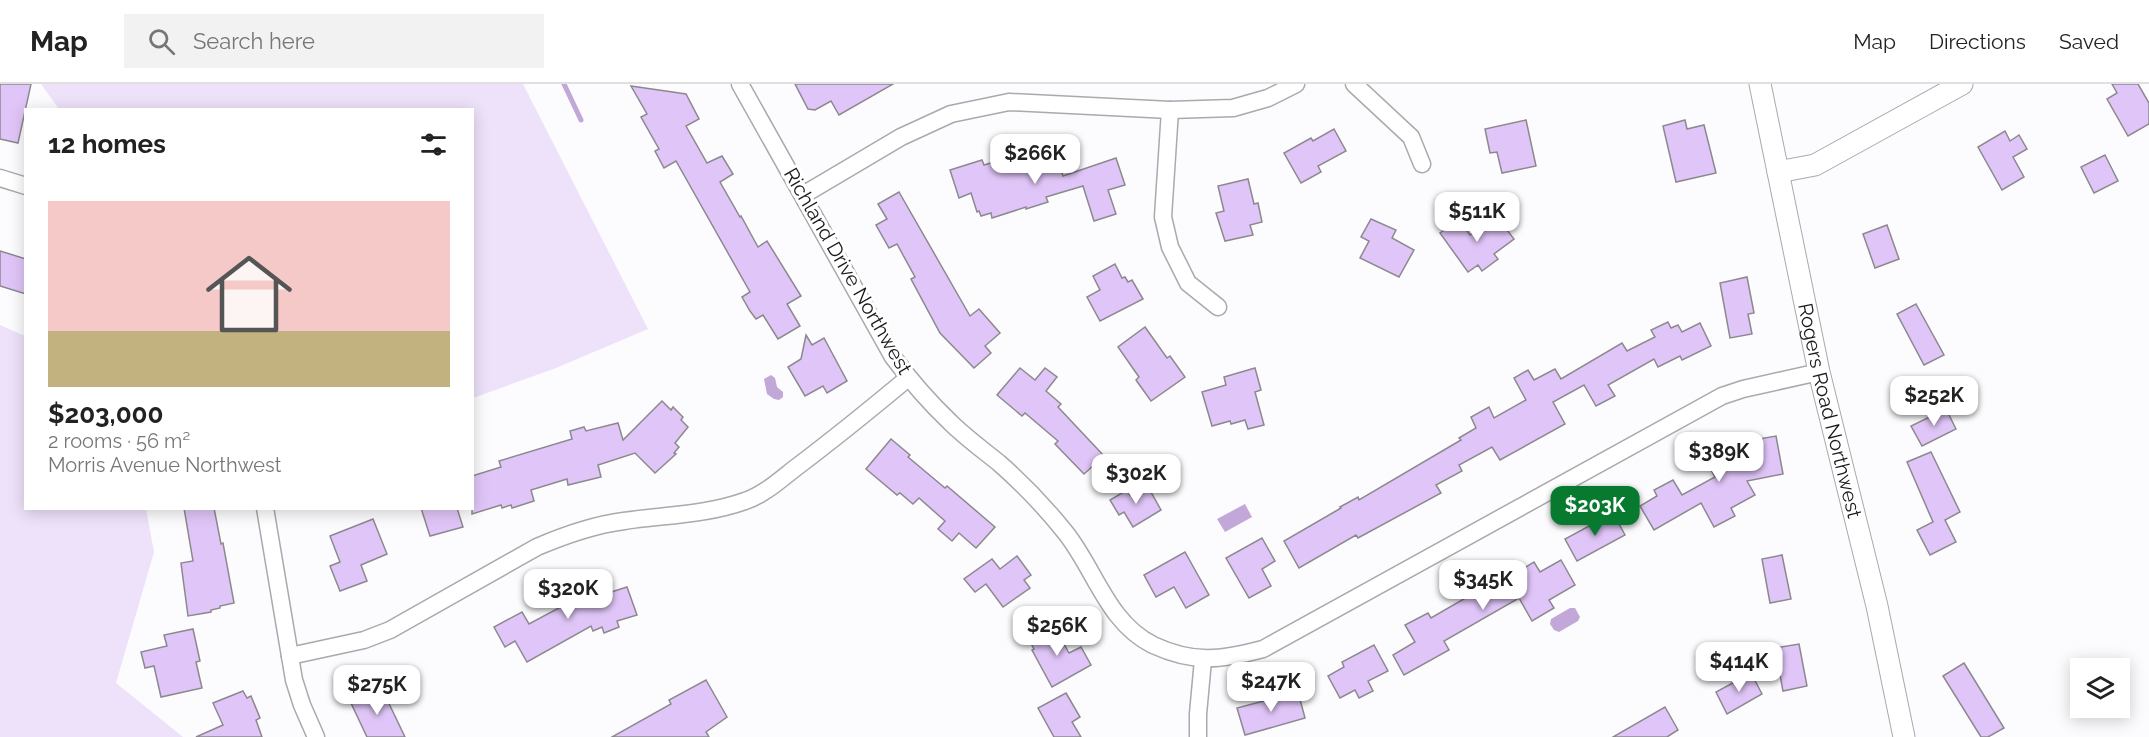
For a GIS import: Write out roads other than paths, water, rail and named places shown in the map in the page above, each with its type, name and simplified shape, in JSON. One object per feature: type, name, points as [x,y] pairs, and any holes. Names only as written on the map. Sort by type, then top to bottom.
[{"type":"street","name":"Richland Drive Northwest","points":[[740,84],[893,357],[908,378],[951,423],[1023,485],[1047,510],[1072,542],[1109,606],[1129,628],[1151,644],[1176,654],[1203,660],[1234,657],[1263,649],[1649,434],[1722,396],[1819,372]]},
{"type":"street","points":[[803,195],[900,137],[951,114],[1009,102],[1170,110],[1233,108],[1268,98],[1296,84]]},
{"type":"street","points":[[1354,84],[1412,137],[1422,164]]},
{"type":"street","name":"Rogers Road Northwest","points":[[1760,84],[1819,372],[1877,606],[1904,737]]},
{"type":"street","points":[[1778,172],[1815,165],[1962,84]]},
{"type":"street","points":[[1170,110],[1163,217],[1170,247],[1188,283],[1218,307]]},
{"type":"street","points":[[0,178],[24,185]]},
{"type":"street","points":[[290,656],[364,640],[390,630],[537,547],[562,536],[590,527],[625,521],[720,509],[748,500],[772,486],[838,436],[908,378]]},
{"type":"street","points":[[265,510],[294,680],[316,737]]},
{"type":"street","points":[[1198,737],[1203,660]]},
{"type":"waterway","points":[[564,84],[581,120]]}]
